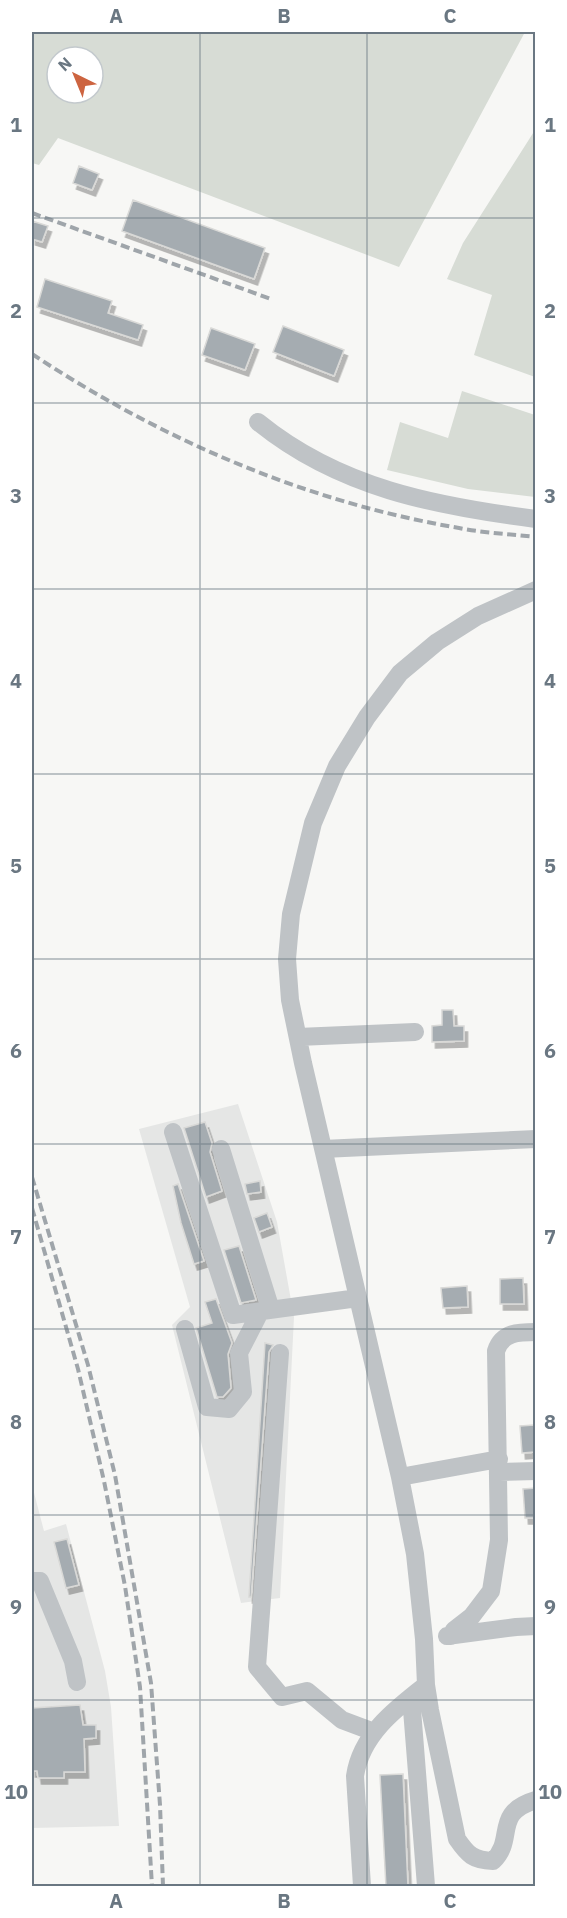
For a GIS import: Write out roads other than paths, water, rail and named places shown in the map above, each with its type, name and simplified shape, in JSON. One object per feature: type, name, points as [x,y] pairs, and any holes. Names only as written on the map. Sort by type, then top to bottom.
[{"type":"street","points":[[258,422],[280,440],[307,456],[351,477],[404,496],[471,510],[536,519]]},
{"type":"street","points":[[528,1803],[509,1817],[501,1853],[493,1862],[477,1860],[465,1851],[457,1839],[426,1685],[424,1639],[415,1554],[400,1477],[290,1000],[287,959],[291,914],[313,823],[337,766],[367,717],[400,673],[437,642],[478,616],[536,590]]},
{"type":"street","points":[[298,1037],[415,1032]]},
{"type":"street","points":[[173,1132],[232,1315],[358,1298]]},
{"type":"street","points":[[323,1149],[536,1139]]},
{"type":"street","points":[[185,1329],[207,1407],[229,1409],[243,1392],[239,1353],[266,1311],[221,1149]]},
{"type":"street","points":[[451,1636],[454,1630],[472,1616],[491,1591],[499,1540],[496,1351],[503,1339],[515,1333],[536,1332]]},
{"type":"street","points":[[280,1353],[257,1667],[282,1697],[307,1691],[342,1720],[374,1732]]},
{"type":"street","points":[[400,1477],[499,1465],[536,1471]]},
{"type":"street","points":[[32,1581],[40,1581],[74,1661],[77,1682]]},
{"type":"street","points":[[424,1639],[516,1626],[536,1626]]},
{"type":"street","points":[[362,1887],[355,1776],[358,1759],[374,1732],[411,1696],[426,1685]]},
{"type":"street","points":[[411,1696],[426,1887]]},
{"type":"railway","points":[[32,213],[271,299]]},
{"type":"railway","points":[[32,354],[81,385],[183,440],[290,484],[402,517],[468,530],[536,537]]},
{"type":"railway","points":[[32,1177],[88,1365],[115,1475],[151,1683],[163,1886]]},
{"type":"railway","points":[[32,1208],[78,1369],[125,1586],[140,1687],[152,1886]]}]
